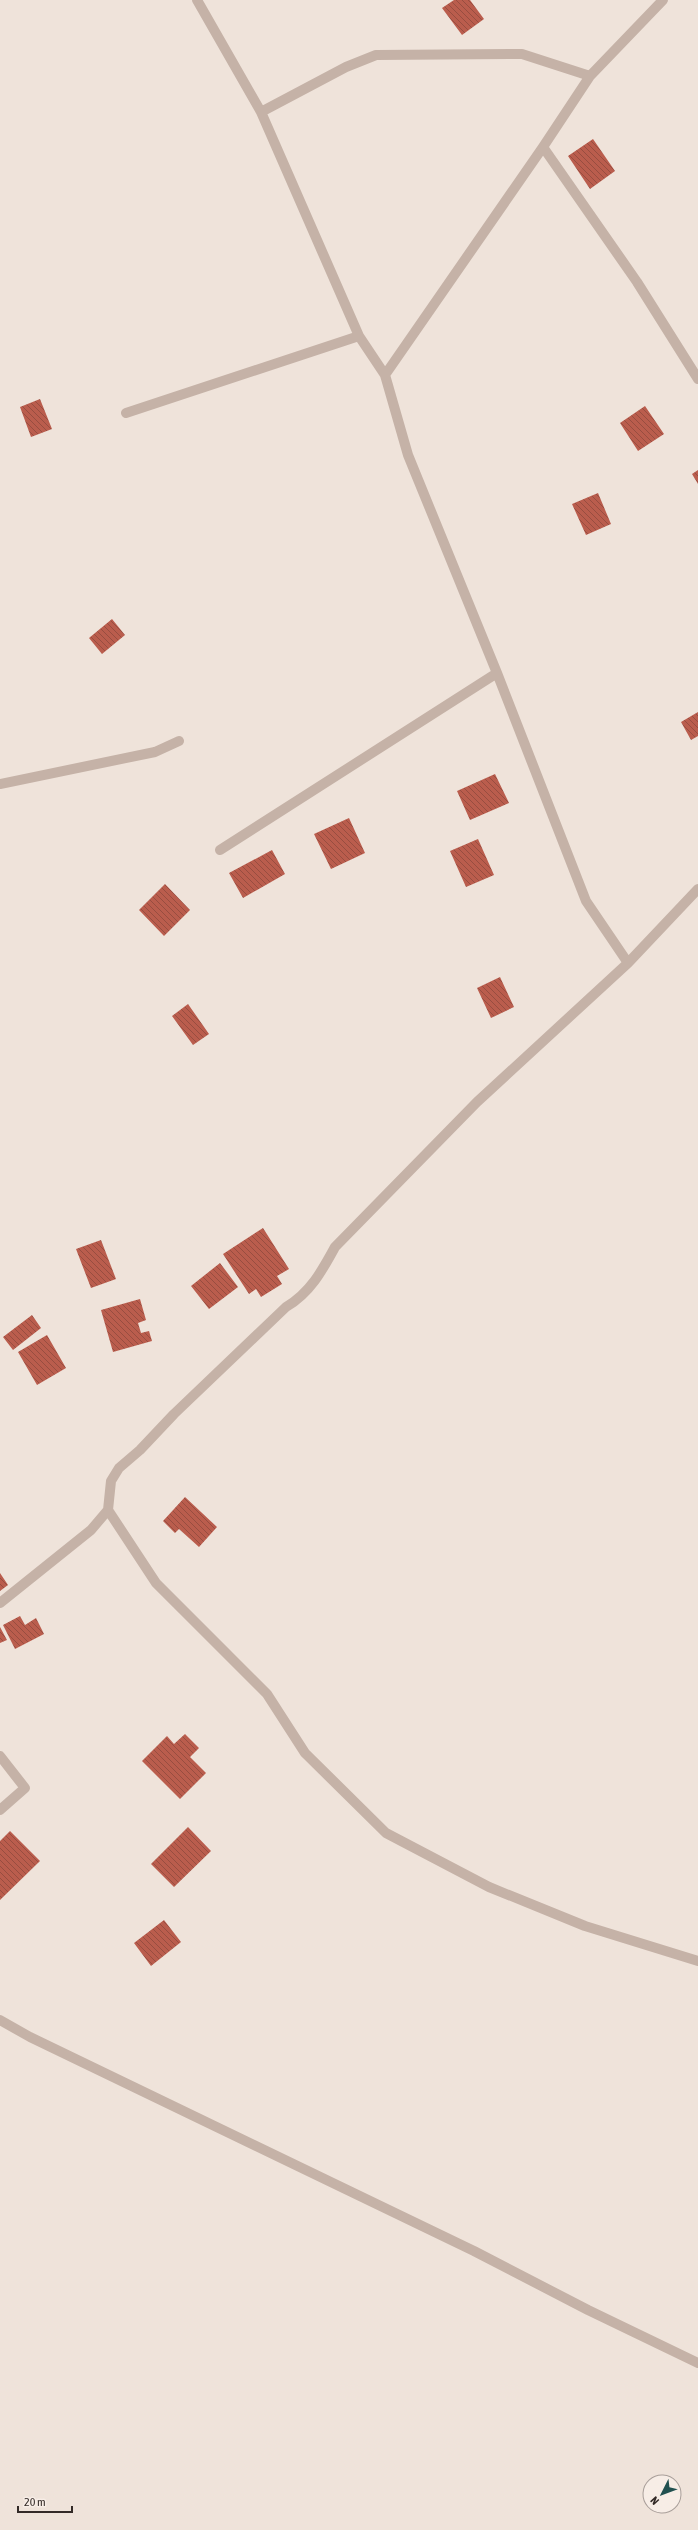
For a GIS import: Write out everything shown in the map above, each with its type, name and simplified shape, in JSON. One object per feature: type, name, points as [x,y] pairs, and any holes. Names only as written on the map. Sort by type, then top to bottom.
[{"type":"street","points":[[197,0],[261,112],[359,336],[385,375],[408,455],[497,673],[586,901],[628,963]]},
{"type":"street","points":[[385,375],[543,147],[590,76],[663,0]]},
{"type":"street","points":[[261,112],[346,67],[376,55],[522,54],[590,76]]},
{"type":"street","points":[[543,147],[637,282],[698,379]]},
{"type":"street","points":[[126,412],[359,336]]},
{"type":"street","points":[[220,850],[497,673]]},
{"type":"street","points":[[0,784],[154,752],[179,741]]},
{"type":"street","points":[[0,1603],[90,1530],[108,1510],[111,1481],[119,1468],[140,1450],[174,1414],[286,1307],[300,1299],[321,1273],[340,1241],[477,1102],[628,963],[698,889]]},
{"type":"street","points":[[108,1510],[156,1583],[267,1694],[305,1753],[386,1833],[489,1887],[585,1926],[698,1961]]},
{"type":"street","points":[[0,1756],[25,1788],[0,1810]]},
{"type":"street","points":[[0,2020],[52,2048],[474,2251],[588,2310],[698,2363]]},
{"type":"building","points":[[454,0],[470,0],[484,19],[462,35],[442,8]]},
{"type":"building","points":[[593,139],[615,171],[590,189],[568,156]]},
{"type":"building","points":[[40,399],[52,429],[31,437],[20,407]]},
{"type":"building","points":[[645,406],[664,434],[638,451],[620,423]]},
{"type":"building","points":[[698,470],[698,484],[692,474]]},
{"type":"building","points":[[598,493],[611,524],[586,535],[572,504]]},
{"type":"building","points":[[112,619],[125,635],[102,654],[89,638]]},
{"type":"building","points":[[698,712],[698,736],[691,740],[681,722]]},
{"type":"building","points":[[495,774],[509,803],[470,820],[457,791]]},
{"type":"building","points":[[349,818],[365,853],[331,869],[314,834]]},
{"type":"building","points":[[478,839],[494,875],[466,887],[450,851]]},
{"type":"building","points":[[272,850],[285,874],[243,898],[229,873]]},
{"type":"building","points":[[165,884],[190,910],[164,936],[139,910]]},
{"type":"building","points":[[500,977],[514,1007],[491,1018],[477,988]]},
{"type":"building","points":[[188,1004],[209,1034],[193,1045],[172,1016]]},
{"type":"building","points":[[263,1228],[289,1269],[277,1276],[282,1284],[261,1297],[256,1289],[249,1294],[223,1254]]},
{"type":"building","points":[[101,1240],[116,1279],[91,1288],[76,1249]]},
{"type":"building","points":[[220,1263],[238,1287],[209,1309],[191,1286]]},
{"type":"building","points":[[140,1299],[146,1320],[138,1323],[141,1333],[149,1331],[152,1341],[113,1352],[101,1310]]},
{"type":"building","points":[[32,1315],[41,1328],[13,1350],[3,1337]]},
{"type":"building","points":[[47,1335],[66,1368],[37,1385],[18,1352]]},
{"type":"building","points":[[185,1497],[217,1527],[199,1547],[179,1529],[175,1533],[163,1521]]},
{"type":"building","points":[[0,1573],[8,1585],[0,1591]]},
{"type":"building","points":[[20,1616],[25,1625],[36,1618],[44,1634],[15,1649],[3,1625]]},
{"type":"building","points":[[0,1627],[7,1640],[0,1643]]},
{"type":"building","points":[[185,1734],[199,1748],[190,1757],[206,1773],[180,1799],[142,1761],[167,1736],[174,1744]]},
{"type":"building","points":[[188,1827],[211,1851],[174,1887],[151,1864]]},
{"type":"building","points":[[10,1831],[40,1861],[0,1900],[0,1841]]},
{"type":"building","points":[[164,1920],[181,1942],[151,1966],[134,1943]]}]
